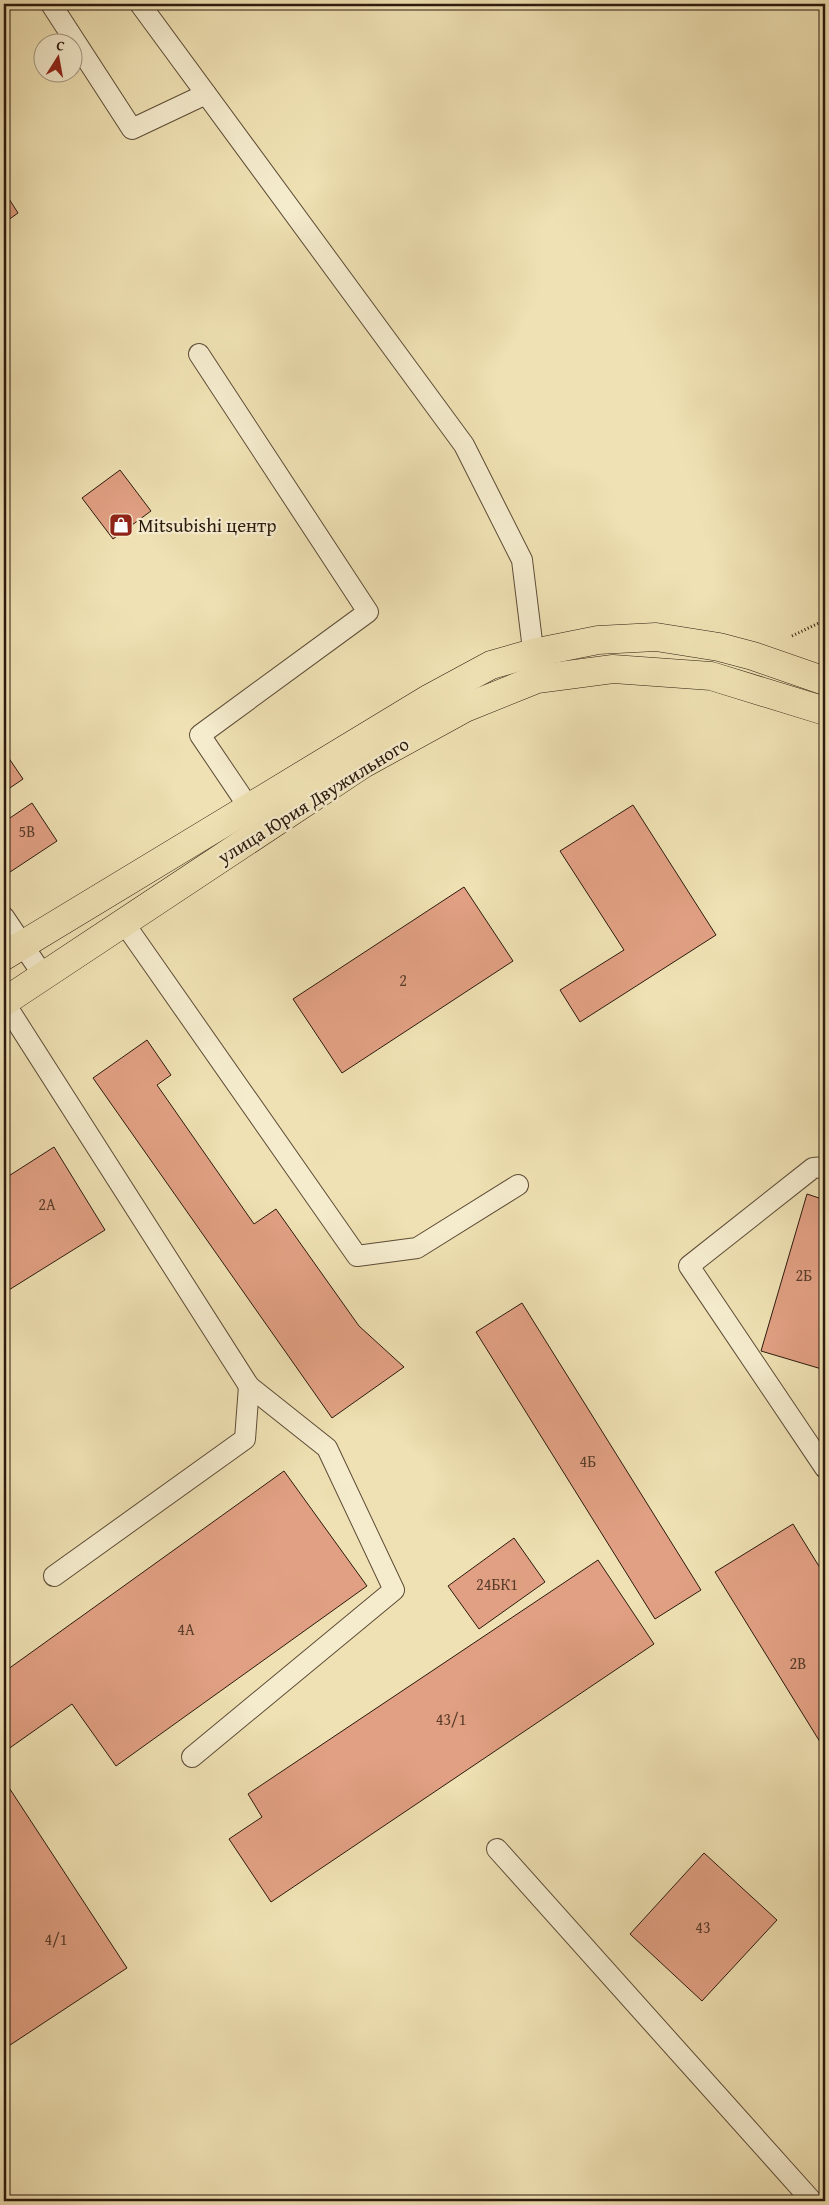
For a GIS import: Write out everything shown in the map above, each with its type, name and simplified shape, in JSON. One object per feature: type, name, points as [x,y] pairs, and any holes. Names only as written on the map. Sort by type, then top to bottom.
[{"type":"main road","name":"улица Юрия Двужильного","points":[[4,1002],[363,764],[465,708],[535,666],[598,640],[656,637],[719,647],[753,656],[825,681]]},
{"type":"main road","name":"улица Юрия Двужильного","points":[[14,949],[438,693],[491,665],[613,669],[711,676],[825,711]]},
{"type":"lane","points":[[51,4],[132,129],[206,94]]},
{"type":"lane","points":[[140,4],[464,445],[522,560],[535,666]]},
{"type":"lane","points":[[199,354],[368,612],[200,734],[250,808]]},
{"type":"lane","points":[[4,917],[14,949],[43,975]]},
{"type":"lane","points":[[124,923],[357,1256],[417,1248],[518,1185]]},
{"type":"lane","points":[[4,1002],[249,1386],[327,1448],[394,1590],[192,1757]]},
{"type":"lane","points":[[825,1167],[813,1168],[689,1266],[825,1468]]},
{"type":"lane","points":[[54,1576],[245,1439],[249,1386]]},
{"type":"lane","points":[[497,1849],[812,2201]]},
{"type":"building","points":[[4,191],[18,213],[4,223]]},
{"type":"building","points":[[120,470],[151,511],[113,539],[82,498]]},
{"type":"building","points":[[4,751],[23,779],[4,792]]},
{"type":"building","points":[[32,803],[57,841],[4,876],[4,822]]},
{"type":"building","points":[[633,805],[716,935],[580,1022],[560,990],[624,950],[560,851]]},
{"type":"building","points":[[464,887],[513,961],[342,1073],[293,999]]},
{"type":"building","points":[[147,1040],[171,1075],[157,1085],[254,1224],[276,1209],[359,1326],[404,1367],[332,1418],[93,1078]]},
{"type":"building","points":[[54,1147],[105,1230],[4,1293],[4,1179]]},
{"type":"building","points":[[807,1194],[825,1200],[825,1370],[761,1351]]},
{"type":"building","points":[[522,1303],[701,1590],[655,1619],[476,1332]]},
{"type":"building","points":[[284,1471],[367,1586],[116,1766],[72,1704],[4,1752],[4,1672]]},
{"type":"building","points":[[793,1524],[825,1576],[825,1750],[715,1572]]},
{"type":"building","points":[[514,1538],[545,1582],[479,1629],[448,1586]]},
{"type":"building","points":[[598,1560],[654,1644],[271,1902],[229,1839],[262,1817],[248,1794]]},
{"type":"building","points":[[4,1780],[127,1968],[4,2049],[4,1909],[8,1907],[4,1901]]},
{"type":"building","points":[[704,1853],[777,1920],[702,2001],[630,1934]]},
{"type":"place","name":"Mitsubishi центр","points":[[121,525]]}]
